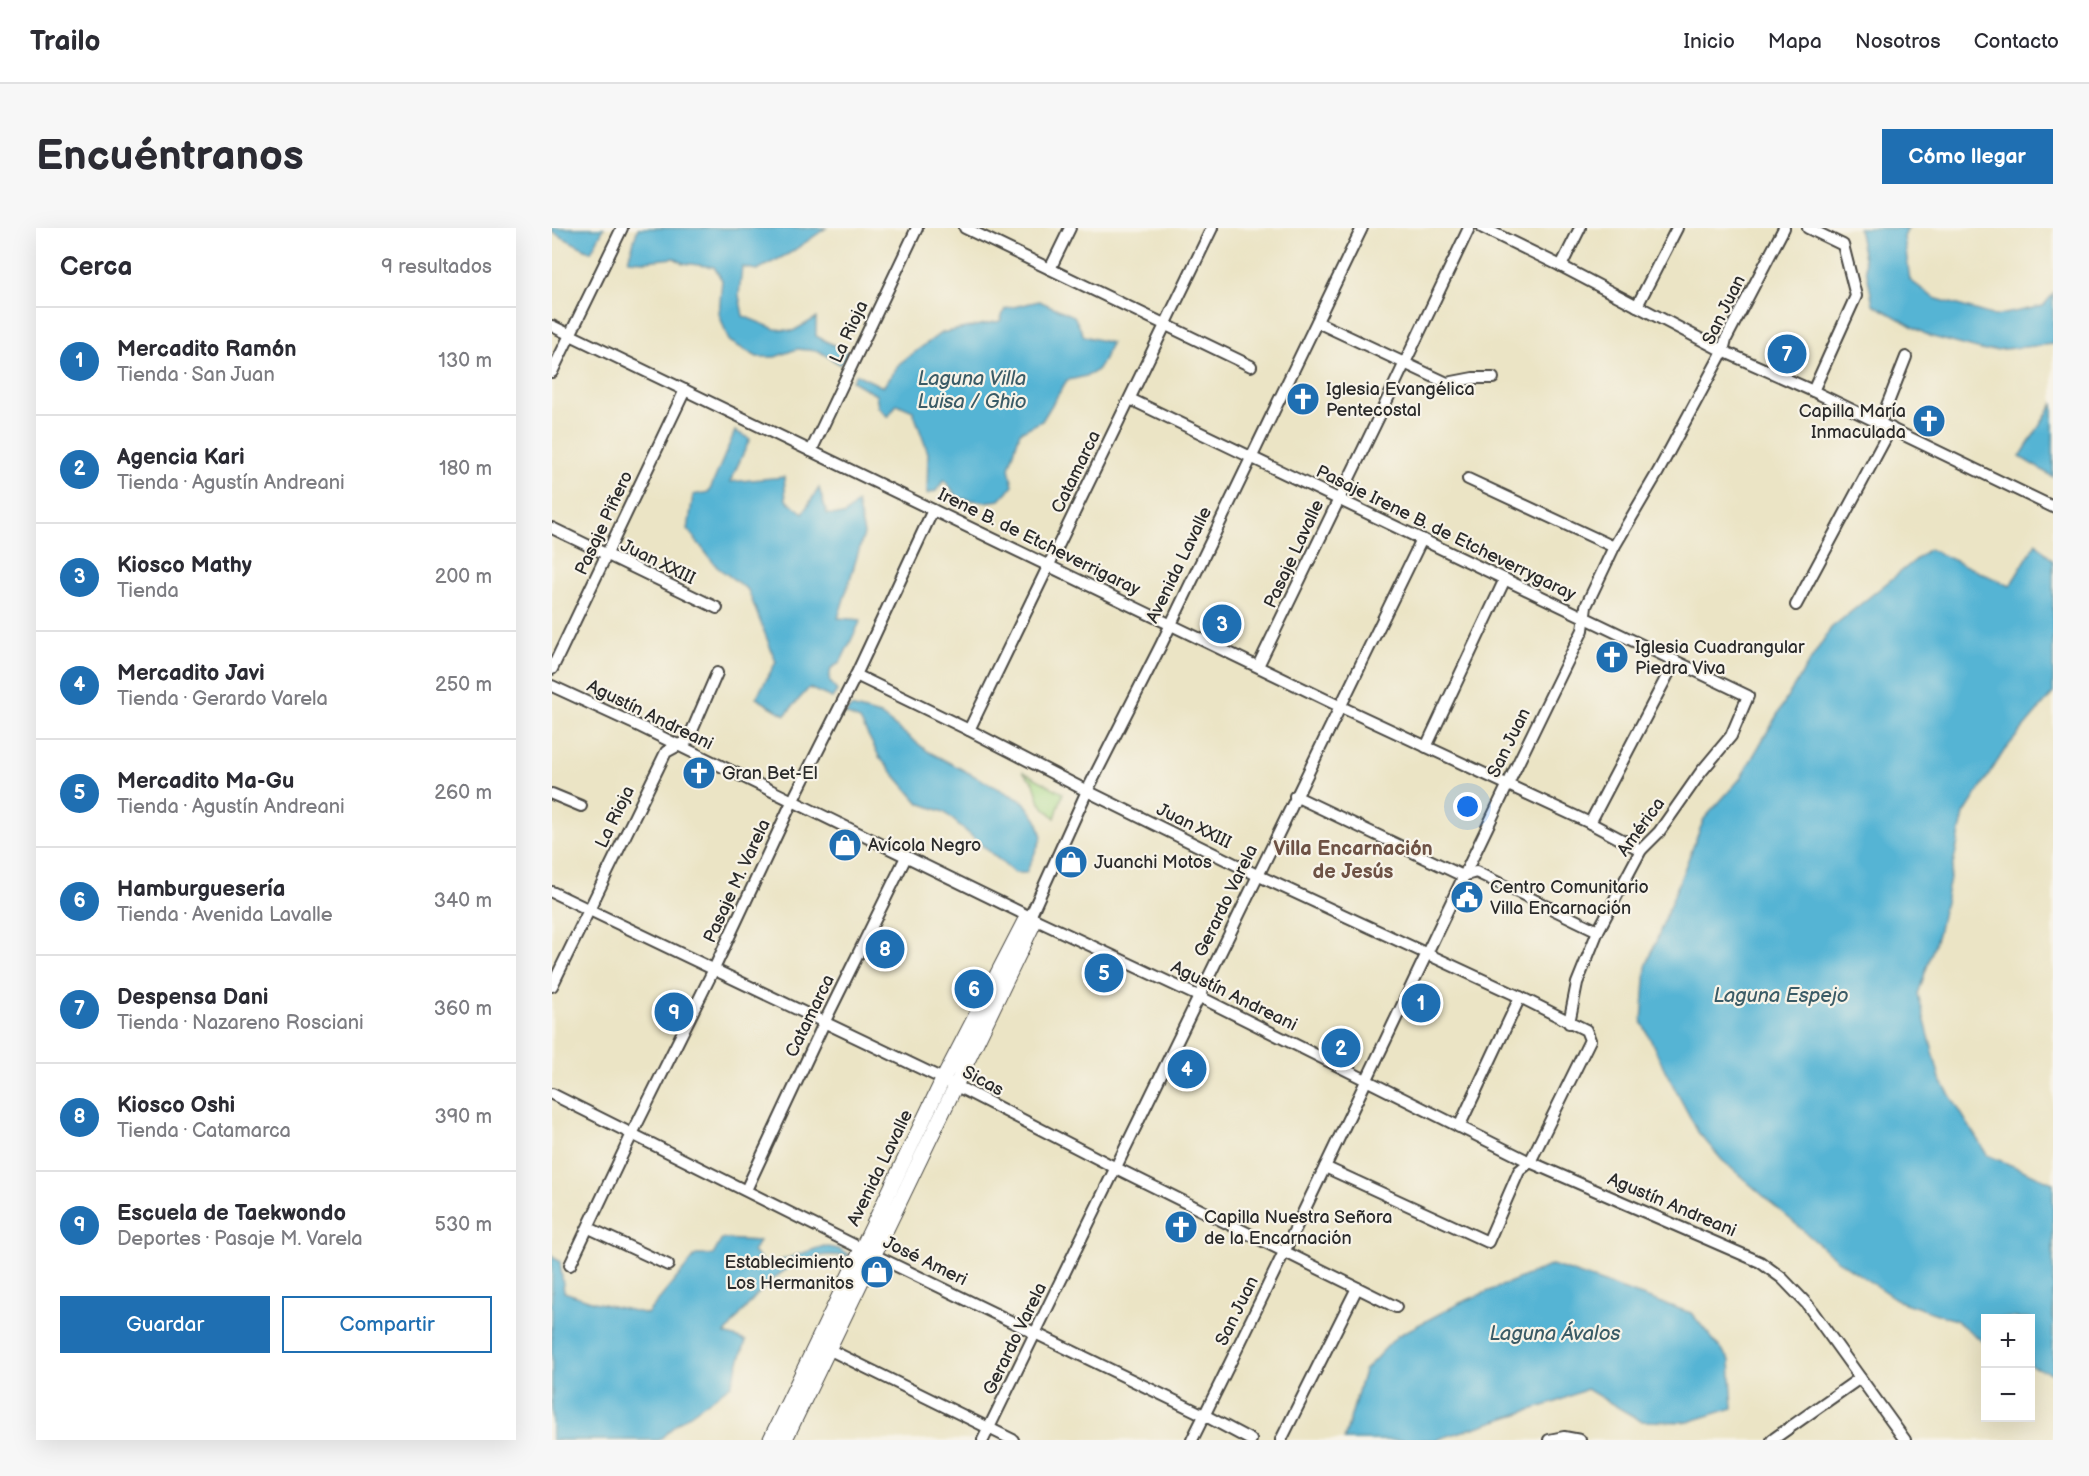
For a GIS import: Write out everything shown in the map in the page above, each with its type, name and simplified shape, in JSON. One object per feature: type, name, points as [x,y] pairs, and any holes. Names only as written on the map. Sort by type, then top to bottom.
[{"type":"main road","name":"Avenida Lavalle","points":[[776,1439],[822,1346],[874,1255],[1033,925],[1030,917],[1024,922],[943,1079],[861,1248],[822,1346]]},
{"type":"street","points":[[552,372],[622,228]]},
{"type":"street","name":"La Rioja","points":[[812,451],[917,228]]},
{"type":"street","points":[[965,228],[1251,366]]},
{"type":"street","points":[[1050,268],[1070,228]]},
{"type":"street","name":"Catamarca","points":[[969,729],[1212,228]]},
{"type":"street","name":"Pasaje Lavalle","points":[[1258,666],[1468,228]]},
{"type":"street","points":[[1483,228],[1723,351],[1814,391],[2053,507]]},
{"type":"street","points":[[1561,266],[1580,228]]},
{"type":"street","points":[[1637,306],[1677,228]]},
{"type":"street","name":"San Juan","points":[[1192,1440],[1367,1082],[1463,876],[1583,630],[1586,606],[1614,547],[1658,472],[1723,351],[1726,339],[1784,228]]},
{"type":"street","points":[[1808,228],[1843,245],[1856,296],[1814,391]]},
{"type":"street","name":"Avenida Lavalle","points":[[1030,917],[1087,791],[1252,457],[1360,229]]},
{"type":"street","points":[[1317,322],[1447,383],[1473,378],[1493,378]]},
{"type":"street","name":"Irene B. de Etcheverrigaray","points":[[552,326],[1339,706],[1590,823],[1641,850]]},
{"type":"street","points":[[1880,423],[1906,357]]},
{"type":"street","name":"Pasaje Piñero","points":[[552,669],[685,390]]},
{"type":"street","name":"Pasaje Irene B. de Etcheverrygaray","points":[[1130,399],[1748,696]]},
{"type":"street","points":[[1796,605],[1891,428]]},
{"type":"street","points":[[1468,479],[1614,547]]},
{"type":"street","name":"Pasaje M. Varela","points":[[570,1265],[714,969],[792,802],[856,675],[933,510]]},
{"type":"street","name":"Juan XXIII","points":[[552,528],[717,608]]},
{"type":"street","name":"Gerardo Varela","points":[[983,1440],[1422,539]]},
{"type":"street","points":[[1426,747],[1505,579]]},
{"type":"street","points":[[1590,823],[1675,661]]},
{"type":"street","name":"La Rioja","points":[[552,986],[666,752],[688,740],[717,673]]},
{"type":"street","name":"Juan XXIII","points":[[856,675],[969,729],[1087,791],[1257,875],[1586,1030],[1590,1040],[1530,1162]]},
{"type":"street","name":"Agustín Andreani","points":[[552,686],[1198,996],[1530,1162],[1760,1262],[1782,1278],[1808,1304],[1905,1440]]},
{"type":"street","name":"América","points":[[1569,1023],[1577,983],[1598,931],[1641,850],[1659,832],[1701,772],[1731,736],[1748,696]]},
{"type":"street","points":[[552,794],[581,806]]},
{"type":"street","points":[[1295,796],[1463,876],[1476,872],[1598,931]]},
{"type":"street","name":"Catamarca","points":[[746,1190],[906,857]]},
{"type":"street","name":"Sicas","points":[[552,892],[943,1079],[1396,1307]]},
{"type":"street","points":[[1459,1127],[1520,997]]},
{"type":"street","name":"José Ameri","points":[[552,1094],[1251,1440]]},
{"type":"street","points":[[1325,1167],[1488,1242],[1519,1171],[1530,1162]]},
{"type":"street","points":[[589,1228],[668,1265]]},
{"type":"street","points":[[1281,1440],[1357,1288]]},
{"type":"street","points":[[822,1346],[1013,1440]]},
{"type":"street","points":[[1772,1440],[1860,1378]]},
{"type":"street","points":[[1549,1440],[1564,1437],[1580,1440]]},
{"type":"green space","points":[[1022,771],[1063,793],[1055,818],[1040,803],[1034,783]]},
{"type":"water","points":[[552,228],[604,228],[591,252],[552,232]]},
{"type":"water","points":[[638,228],[826,228],[790,253],[757,270],[742,267],[739,295],[743,316],[775,329],[793,331],[816,318],[816,336],[847,352],[841,365],[819,351],[797,349],[775,357],[757,357],[729,341],[719,314],[722,280],[714,267],[683,263],[674,258],[628,260]]},
{"type":"water","points":[[1858,228],[1908,228],[1904,237],[1910,280],[1934,298],[1995,316],[2043,306],[2053,294],[2053,344],[1985,351],[1929,336],[1873,304]]},
{"type":"water","name":"Laguna Villa Luisa / Ghio","points":[[1039,301],[1074,316],[1084,336],[1111,343],[1100,366],[1092,374],[1067,380],[1042,421],[1020,432],[1009,468],[1013,486],[1000,500],[985,502],[959,498],[944,480],[936,491],[927,494],[928,453],[913,411],[897,404],[888,417],[878,407],[876,395],[852,381],[856,374],[883,387],[900,363],[941,333],[1000,321],[1005,309]]},
{"type":"water","points":[[2053,404],[2053,477],[2020,457]]},
{"type":"water","points":[[735,431],[750,439],[730,482],[784,477],[786,500],[803,513],[819,488],[827,514],[844,515],[857,503],[864,534],[838,618],[861,620],[840,663],[831,668],[829,680],[837,691],[832,698],[809,688],[785,715],[756,698],[776,662],[748,590],[717,567],[688,530],[693,495],[709,492]]},
{"type":"water","name":"Laguna Espejo","points":[[2036,543],[2053,561],[2053,693],[2004,751],[1964,814],[1938,934],[1918,994],[1940,1079],[1987,1155],[2053,1183],[2053,1374],[2035,1367],[2035,1314],[1981,1314],[1981,1340],[1955,1320],[1899,1301],[1836,1259],[1722,1160],[1698,1132],[1642,1022],[1646,967],[1704,819],[1740,779],[1831,628],[1929,549],[2010,586]]},
{"type":"water","points":[[851,707],[880,715],[929,752],[1024,802],[1037,820],[1042,837],[1026,873],[1014,873],[944,812],[919,803],[880,758],[860,720],[845,714]]},
{"type":"water","points":[[722,1239],[759,1241],[753,1252],[767,1265],[824,1246],[838,1249],[852,1256],[824,1255],[804,1261],[777,1276],[765,1286],[725,1334],[746,1341],[731,1385],[679,1422],[659,1440],[552,1440],[552,1256],[560,1262],[564,1292],[594,1302],[647,1314],[696,1255],[713,1255]]},
{"type":"water","name":"Laguna Ávalos","points":[[1552,1265],[1691,1313],[1730,1360],[1733,1408],[1688,1422],[1641,1421],[1587,1389],[1553,1403],[1435,1440],[1344,1440],[1364,1371],[1397,1336],[1460,1303]]},
{"type":"place","name":"Despensa Dani","points":[[1787,354]]},
{"type":"place","name":"Iglesia Evangélica Pentecostal","points":[[1303,399]]},
{"type":"place","name":"Capilla María Inmaculada","points":[[1929,421]]},
{"type":"place","name":"Kiosco Mathy","points":[[1222,624]]},
{"type":"place","name":"Iglesia Cuadrangular Piedra Viva","points":[[1612,657]]},
{"type":"place","name":"Gran Bet-El","points":[[699,773]]},
{"type":"place","name":"Avícola Negro","points":[[845,845]]},
{"type":"place","name":"Juanchi Motos","points":[[1071,862]]},
{"type":"place","name":"Centro Comunitario Villa Encarnación","points":[[1467,897]]},
{"type":"place","name":"Kiosco Oshi","points":[[885,949]]},
{"type":"place","name":"Mercadito Ma-Gu","points":[[1104,973]]},
{"type":"place","name":"Hamburguesería","points":[[974,989]]},
{"type":"place","name":"Mercadito Ramón","points":[[1421,1003]]},
{"type":"place","name":"Escuela de Taekwondo","points":[[674,1012]]},
{"type":"place","name":"Agencia Kari","points":[[1341,1048]]},
{"type":"place","name":"Mercadito Javi","points":[[1187,1069]]},
{"type":"place","name":"Capilla Nuestra Señora de la Encarnación","points":[[1181,1227]]},
{"type":"place","name":"Establecimiento Los Hermanitos","points":[[877,1272]]},
{"type":"district","name":"Villa Encarnación de Jesús","points":[[1353,860]]}]
